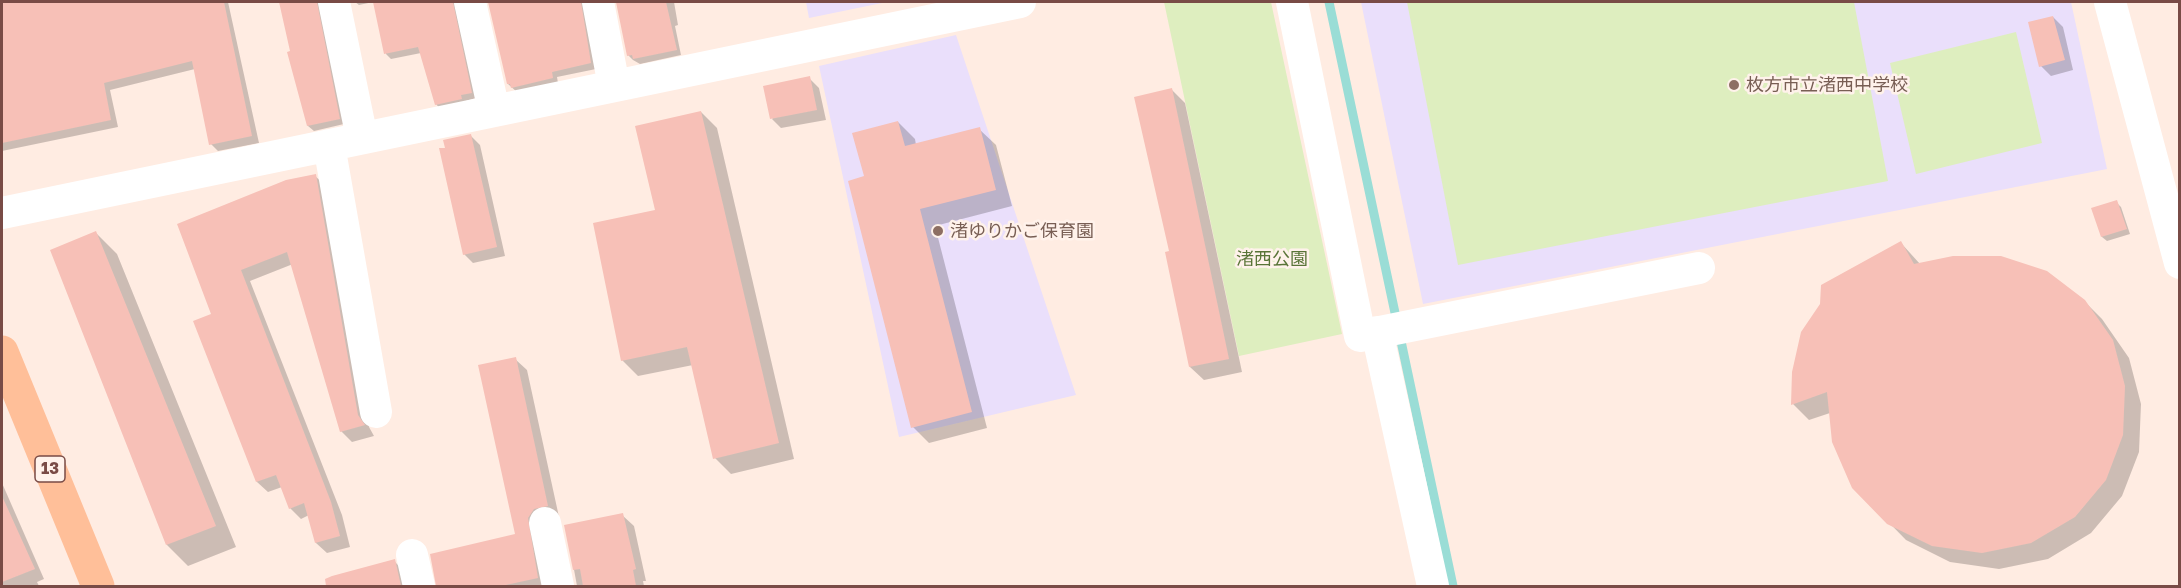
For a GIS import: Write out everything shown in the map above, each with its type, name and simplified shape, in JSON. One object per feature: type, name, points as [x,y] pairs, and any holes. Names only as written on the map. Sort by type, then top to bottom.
[{"type":"main road","name":"13","points":[[2,352],[98,586]]},
{"type":"street","points":[[334,2],[362,138]]},
{"type":"street","points":[[470,2],[494,111]]},
{"type":"street","points":[[598,2],[614,86]]},
{"type":"street","points":[[2,213],[1020,2]]},
{"type":"street","points":[[1292,2],[1360,336],[1699,268]]},
{"type":"street","points":[[2109,2],[2180,263]]},
{"type":"street","points":[[329,145],[375,412]]},
{"type":"street","points":[[1377,332],[1433,586]]},
{"type":"street","points":[[545,523],[555,586]]},
{"type":"street","points":[[412,555],[419,586]]},
{"type":"shaded area","points":[[806,2],[887,2],[809,18]]},
{"type":"shaded area","name":"枚方市立渚西中学校","points":[[1361,2],[2071,2],[2107,169],[1423,304]]},
{"type":"shaded area","name":"渚ゆりかご保育園","points":[[956,35],[1076,395],[899,437],[819,66]]},
{"type":"green space","name":"渚西公園","points":[[1164,2],[1271,2],[1342,334],[1239,356]]},
{"type":"green space","points":[[1407,2],[1854,2],[1888,181],[1458,265]]},
{"type":"green space","points":[[2016,32],[2042,143],[1916,174],[1890,63]]},
{"type":"building","points":[[2,2],[224,2],[252,136],[209,145],[192,61],[104,83],[111,120],[2,143]]},
{"type":"building","points":[[279,2],[317,2],[340,119],[307,126],[287,52],[290,51]]},
{"type":"building","points":[[373,2],[453,2],[472,93],[461,95],[462,99],[435,105],[418,47],[384,54]]},
{"type":"building","points":[[488,2],[581,2],[591,63],[552,72],[553,78],[511,88],[510,84],[507,84]]},
{"type":"building","points":[[616,2],[666,2],[677,50],[633,59],[632,55],[627,56]]},
{"type":"building","points":[[2053,16],[2065,60],[2039,67],[2028,22]]},
{"type":"building","points":[[810,76],[817,110],[770,119],[763,86]]},
{"type":"building","points":[[1172,88],[1229,359],[1189,367],[1165,252],[1169,251],[1134,97]]},
{"type":"building","points":[[701,111],[779,443],[713,459],[687,347],[621,361],[593,223],[655,210],[635,126]]},
{"type":"building","points":[[898,121],[905,146],[980,127],[996,190],[920,209],[972,412],[911,428],[848,181],[864,176],[852,133]]},
{"type":"building","points":[[471,134],[497,247],[463,255],[439,148],[445,148],[443,140]]},
{"type":"building","points":[[316,174],[358,415],[365,425],[340,432],[287,252],[241,270],[331,502],[340,536],[315,543],[304,503],[289,509],[276,475],[256,482],[193,321],[211,314],[177,224],[286,180]]},
{"type":"building","points":[[2117,200],[2127,229],[2101,237],[2091,208]]},
{"type":"building","points":[[96,231],[216,526],[166,545],[50,250]]},
{"type":"building","points":[[1901,241],[1914,264],[1953,256],[2001,256],[2047,271],[2085,300],[2113,340],[2125,386],[2123,435],[2106,480],[2075,517],[2031,543],[1982,553],[1932,546],[1887,524],[1852,488],[1832,442],[1827,392],[1791,405],[1792,372],[1801,332],[1820,304],[1821,285]]},
{"type":"building","points":[[516,357],[548,506],[534,509],[528,518],[538,578],[501,586],[436,586],[430,554],[515,534],[478,365]]},
{"type":"building","points":[[2,496],[35,569],[2,582]]},
{"type":"building","points":[[623,513],[636,569],[633,570],[636,586],[583,586],[580,569],[573,570],[564,525]]},
{"type":"building","points":[[395,559],[401,586],[326,586],[325,579],[332,576]]},
{"type":"waterway","points":[[1329,2],[1453,586]]},
{"type":"place","name":"枚方市立渚西中学校","points":[[1734,85]]},
{"type":"place","name":"渚ゆりかご保育園","points":[[938,231]]}]
